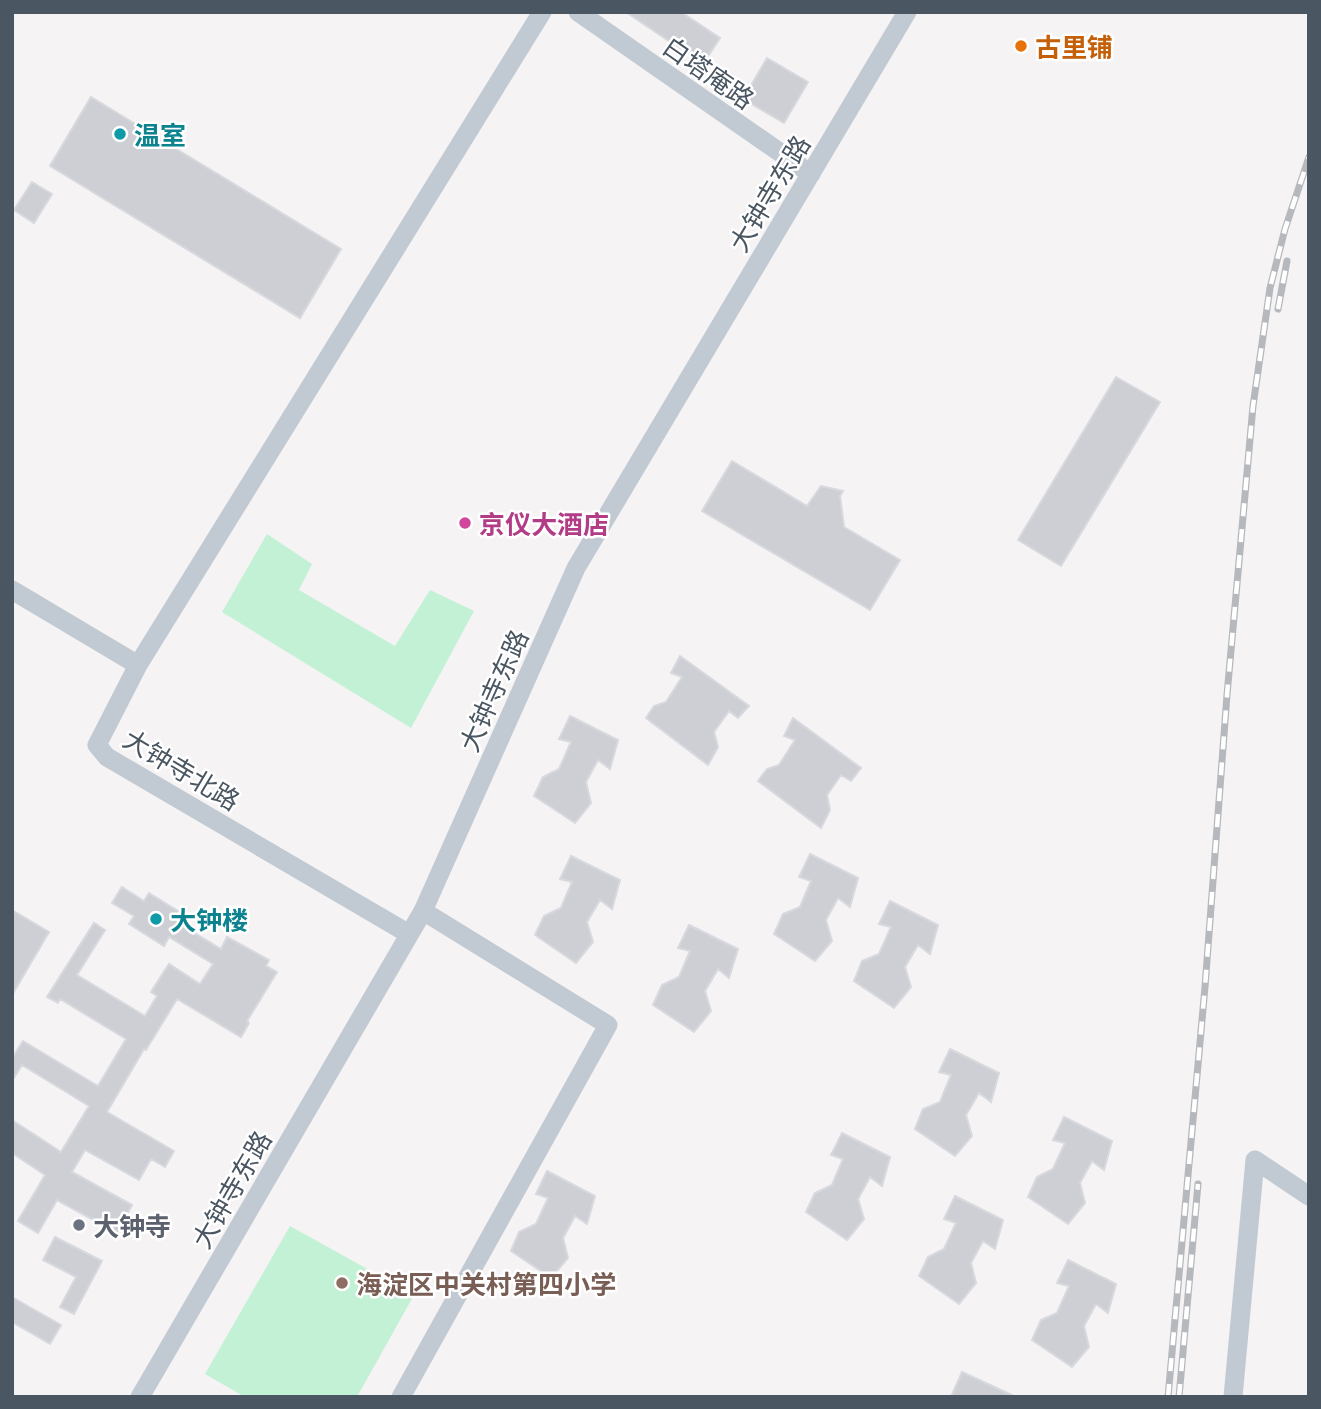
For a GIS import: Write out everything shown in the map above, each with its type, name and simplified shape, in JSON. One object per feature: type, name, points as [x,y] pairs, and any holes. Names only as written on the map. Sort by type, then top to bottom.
[{"type":"street","points":[[12,590],[138,665],[542,12]]},
{"type":"street","name":"白塔庵路","points":[[578,12],[811,174]]},
{"type":"street","name":"大钟寺东路","points":[[146,1395],[423,911],[576,568],[907,12]]},
{"type":"street","name":"大钟寺北路","points":[[138,665],[97,745],[107,757],[409,934]]},
{"type":"street","points":[[401,1397],[608,1025],[423,911]]},
{"type":"street","points":[[1233,1397],[1255,1160],[1309,1196]]},
{"type":"green space","points":[[267,534],[312,564],[299,590],[395,646],[430,590],[474,611],[411,728],[222,612]]},
{"type":"green space","points":[[290,1226],[414,1295],[357,1397],[245,1397],[205,1374]]},
{"type":"building","points":[[626,12],[681,12],[720,38],[703,64]]},
{"type":"building","points":[[767,58],[808,82],[784,123],[743,99]]},
{"type":"building","points":[[91,97],[341,249],[300,318],[50,166]]},
{"type":"building","points":[[32,182],[52,194],[34,223],[14,210]]},
{"type":"building","points":[[1116,377],[1160,402],[1061,566],[1018,540]]},
{"type":"building","points":[[732,461],[807,506],[821,486],[843,491],[840,496],[844,527],[900,560],[870,610],[702,511]]},
{"type":"building","points":[[680,656],[749,706],[738,718],[729,711],[714,732],[718,747],[708,765],[646,718],[654,706],[666,702],[682,677],[671,673]]},
{"type":"building","points":[[570,716],[618,740],[610,769],[598,760],[586,782],[591,803],[575,823],[534,796],[543,777],[559,769],[571,742],[559,739]]},
{"type":"building","points":[[793,718],[861,768],[851,781],[841,775],[827,795],[830,810],[821,828],[758,781],[767,769],[779,765],[795,740],[784,736]]},
{"type":"building","points":[[810,854],[858,878],[850,907],[838,898],[826,920],[832,941],[815,961],[774,934],[783,914],[800,907],[811,881],[799,877]]},
{"type":"building","points":[[571,856],[620,880],[612,909],[600,900],[587,922],[593,942],[576,963],[535,935],[544,916],[561,908],[572,882],[560,879]]},
{"type":"building","points":[[122,887],[144,901],[149,893],[183,914],[178,923],[221,949],[227,937],[269,960],[266,966],[277,972],[247,1021],[249,1023],[241,1037],[177,999],[146,1050],[144,1049],[107,1112],[174,1151],[165,1167],[151,1159],[139,1180],[85,1150],[72,1172],[132,1205],[117,1233],[57,1200],[38,1233],[18,1221],[45,1175],[12,1153],[12,1120],[61,1152],[89,1106],[22,1065],[12,1081],[12,1058],[23,1041],[98,1086],[126,1039],[60,999],[58,1003],[47,997],[94,923],[105,930],[77,975],[145,1016],[157,996],[151,992],[169,964],[200,984],[213,964],[169,937],[164,946],[129,924],[134,916],[112,903]]},
{"type":"building","points":[[890,901],[938,925],[930,954],[918,945],[905,967],[911,987],[894,1008],[854,981],[862,961],[879,954],[891,927],[879,924]]},
{"type":"building","points":[[12,910],[49,932],[12,995]]},
{"type":"building","points":[[689,925],[738,949],[729,978],[718,969],[705,991],[711,1011],[694,1032],[653,1005],[662,985],[679,977],[690,951],[678,948]]},
{"type":"building","points":[[950,1049],[999,1073],[991,1102],[979,1093],[966,1115],[972,1136],[955,1156],[915,1129],[923,1109],[940,1102],[951,1075],[939,1072]]},
{"type":"building","points":[[1064,1117],[1112,1141],[1104,1170],[1092,1161],[1080,1183],[1085,1203],[1068,1224],[1028,1197],[1037,1177],[1053,1169],[1065,1143],[1053,1140]]},
{"type":"building","points":[[842,1133],[890,1157],[882,1186],[870,1177],[858,1199],[864,1219],[847,1240],[806,1212],[815,1193],[832,1185],[843,1159],[831,1155]]},
{"type":"building","points":[[547,1171],[595,1196],[587,1224],[575,1216],[563,1238],[568,1258],[551,1278],[511,1251],[519,1232],[536,1224],[548,1198],[536,1194]]},
{"type":"building","points":[[955,1196],[1003,1220],[995,1249],[983,1241],[971,1263],[976,1283],[959,1304],[919,1276],[928,1257],[944,1249],[956,1223],[944,1219]]},
{"type":"building","points":[[55,1237],[102,1261],[74,1314],[60,1307],[76,1277],[43,1260]]},
{"type":"building","points":[[1068,1260],[1116,1284],[1108,1313],[1096,1304],[1084,1326],[1089,1347],[1072,1367],[1032,1340],[1041,1320],[1057,1313],[1069,1286],[1057,1283]]},
{"type":"building","points":[[12,1297],[61,1325],[50,1344],[12,1322]]},
{"type":"building","points":[[962,1372],[1016,1397],[951,1397]]},
{"type":"railway","points":[[1168,1397],[1253,406],[1270,288],[1285,229],[1309,157]]},
{"type":"railway","points":[[1278,309],[1287,261]]},
{"type":"railway","points":[[1179,1397],[1198,1184]]},
{"type":"place","name":"古里铺","points":[[1021,46]]},
{"type":"place","name":"温室","points":[[120,134]]},
{"type":"place","name":"京仪大酒店","points":[[465,523]]},
{"type":"place","name":"大钟楼","points":[[156,919]]},
{"type":"place","name":"大钟寺","points":[[79,1225]]},
{"type":"place","name":"海淀区中关村第四小学","points":[[342,1283]]}]
